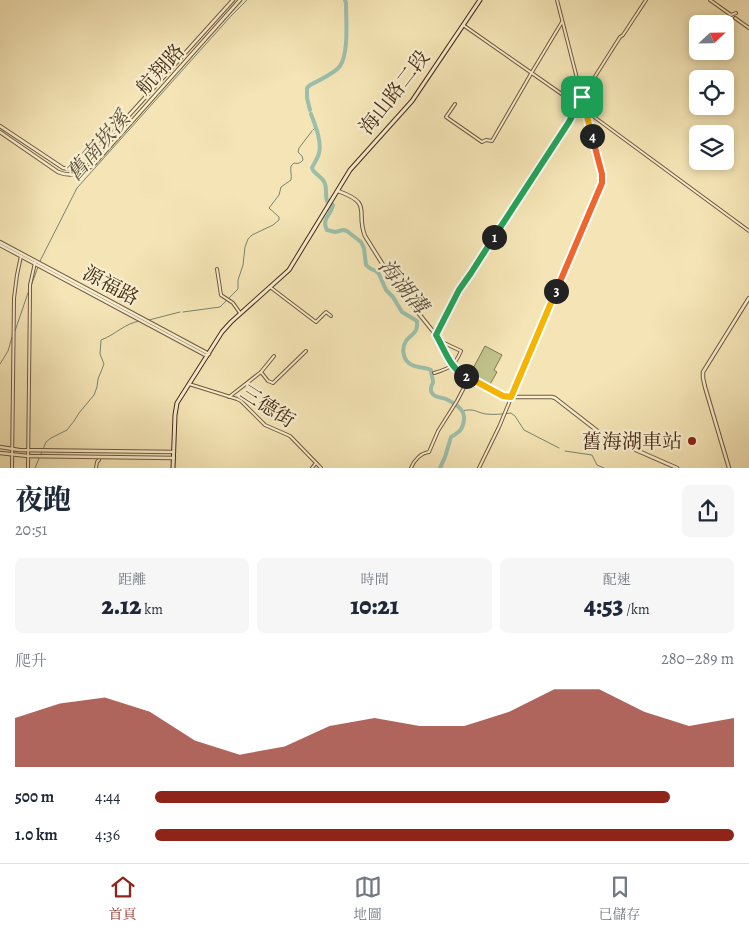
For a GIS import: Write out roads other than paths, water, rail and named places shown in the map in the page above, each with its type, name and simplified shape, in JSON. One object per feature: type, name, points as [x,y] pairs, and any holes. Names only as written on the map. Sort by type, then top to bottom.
[{"type":"main road","name":"海山路二段","points":[[173,468],[178,403],[226,327],[289,270],[350,170],[412,100],[480,0]]},
{"type":"street","name":"航翔路","points":[[0,126],[63,168],[74,169],[85,164],[233,0]]},
{"type":"street","name":"航翔路","points":[[0,132],[58,172],[69,175],[84,172],[240,0]]},
{"type":"street","points":[[479,468],[504,414],[602,183],[602,174],[557,0]]},
{"type":"street","points":[[436,335],[459,290],[569,122],[577,105],[620,37],[646,0]]},
{"type":"street","points":[[710,0],[731,15],[736,13]]},
{"type":"street","points":[[735,18],[749,28]]},
{"type":"street","points":[[455,104],[446,118],[482,142],[492,140],[562,22]]},
{"type":"street","points":[[463,25],[532,72],[749,231]]},
{"type":"street","points":[[338,191],[354,197],[360,205],[365,236],[395,284],[436,335],[452,366],[460,374],[503,396],[555,398],[604,436],[677,468]]},
{"type":"street","name":"源福路","points":[[0,244],[208,355]]},
{"type":"street","points":[[12,468],[15,292],[22,255]]},
{"type":"street","points":[[28,468],[29,299],[35,262]]},
{"type":"street","points":[[217,270],[221,295],[233,303],[240,313]]},
{"type":"street","points":[[270,287],[316,322],[326,312],[331,316]]},
{"type":"street","points":[[729,468],[705,387],[703,372],[749,298]]},
{"type":"street","points":[[434,372],[452,366],[461,351],[440,341]]},
{"type":"street","points":[[261,372],[273,384],[306,351]]},
{"type":"street","points":[[229,397],[261,372],[274,356]]},
{"type":"street","points":[[411,468],[420,455],[429,452],[438,431],[469,378]]},
{"type":"street","name":"三德街","points":[[189,384],[237,398],[265,425],[290,436],[321,468]]},
{"type":"street","points":[[0,448],[12,450],[174,452]]},
{"type":"street","points":[[0,453],[28,456],[174,458]]},
{"type":"street","points":[[96,468],[99,460]]},
{"type":"street","points":[[312,468],[316,463]]},
{"type":"waterway","name":"舊南崁溪","points":[[39,263],[77,188],[247,0]]},
{"type":"waterway","name":"海湖溝","points":[[310,110],[307,88],[334,71],[343,60],[346,36],[345,0]]},
{"type":"waterway","name":"海湖溝","points":[[311,114],[320,143],[318,157],[312,168],[324,181],[327,201],[333,205],[325,223],[327,230],[335,232],[347,231],[361,242],[364,248],[366,265],[379,274],[386,290],[393,297],[402,312],[417,321],[416,331],[404,344],[404,354],[407,361],[414,366],[431,370],[433,382],[431,392],[433,395],[452,402],[463,412],[463,426],[451,437],[440,468]]},
{"type":"waterway","name":"海湖溝","points":[[313,130],[316,127]]},
{"type":"waterway","points":[[183,312],[220,307],[238,289],[238,280],[248,239],[279,220],[279,217],[269,208],[279,195],[281,187],[291,180],[291,166],[303,160],[298,152],[299,148],[312,131]]},
{"type":"waterway","name":"舊南崁溪","points":[[31,286],[38,267]]},
{"type":"waterway","name":"舊南崁溪","points":[[15,331],[29,290]]},
{"type":"waterway","points":[[149,320],[180,312]]},
{"type":"waterway","points":[[35,468],[46,442],[67,430],[94,395],[104,364],[100,354],[101,340],[130,324],[140,321]]},
{"type":"waterway","name":"舊南崁溪","points":[[0,364],[8,351],[12,337]]},
{"type":"waterway","points":[[462,411],[473,410],[489,414],[511,413],[524,430],[559,448]]},
{"type":"waterway","points":[[565,451],[592,455],[597,465],[604,468]]},
{"type":"place","name":"舊海湖車站","points":[[692,441]]}]
